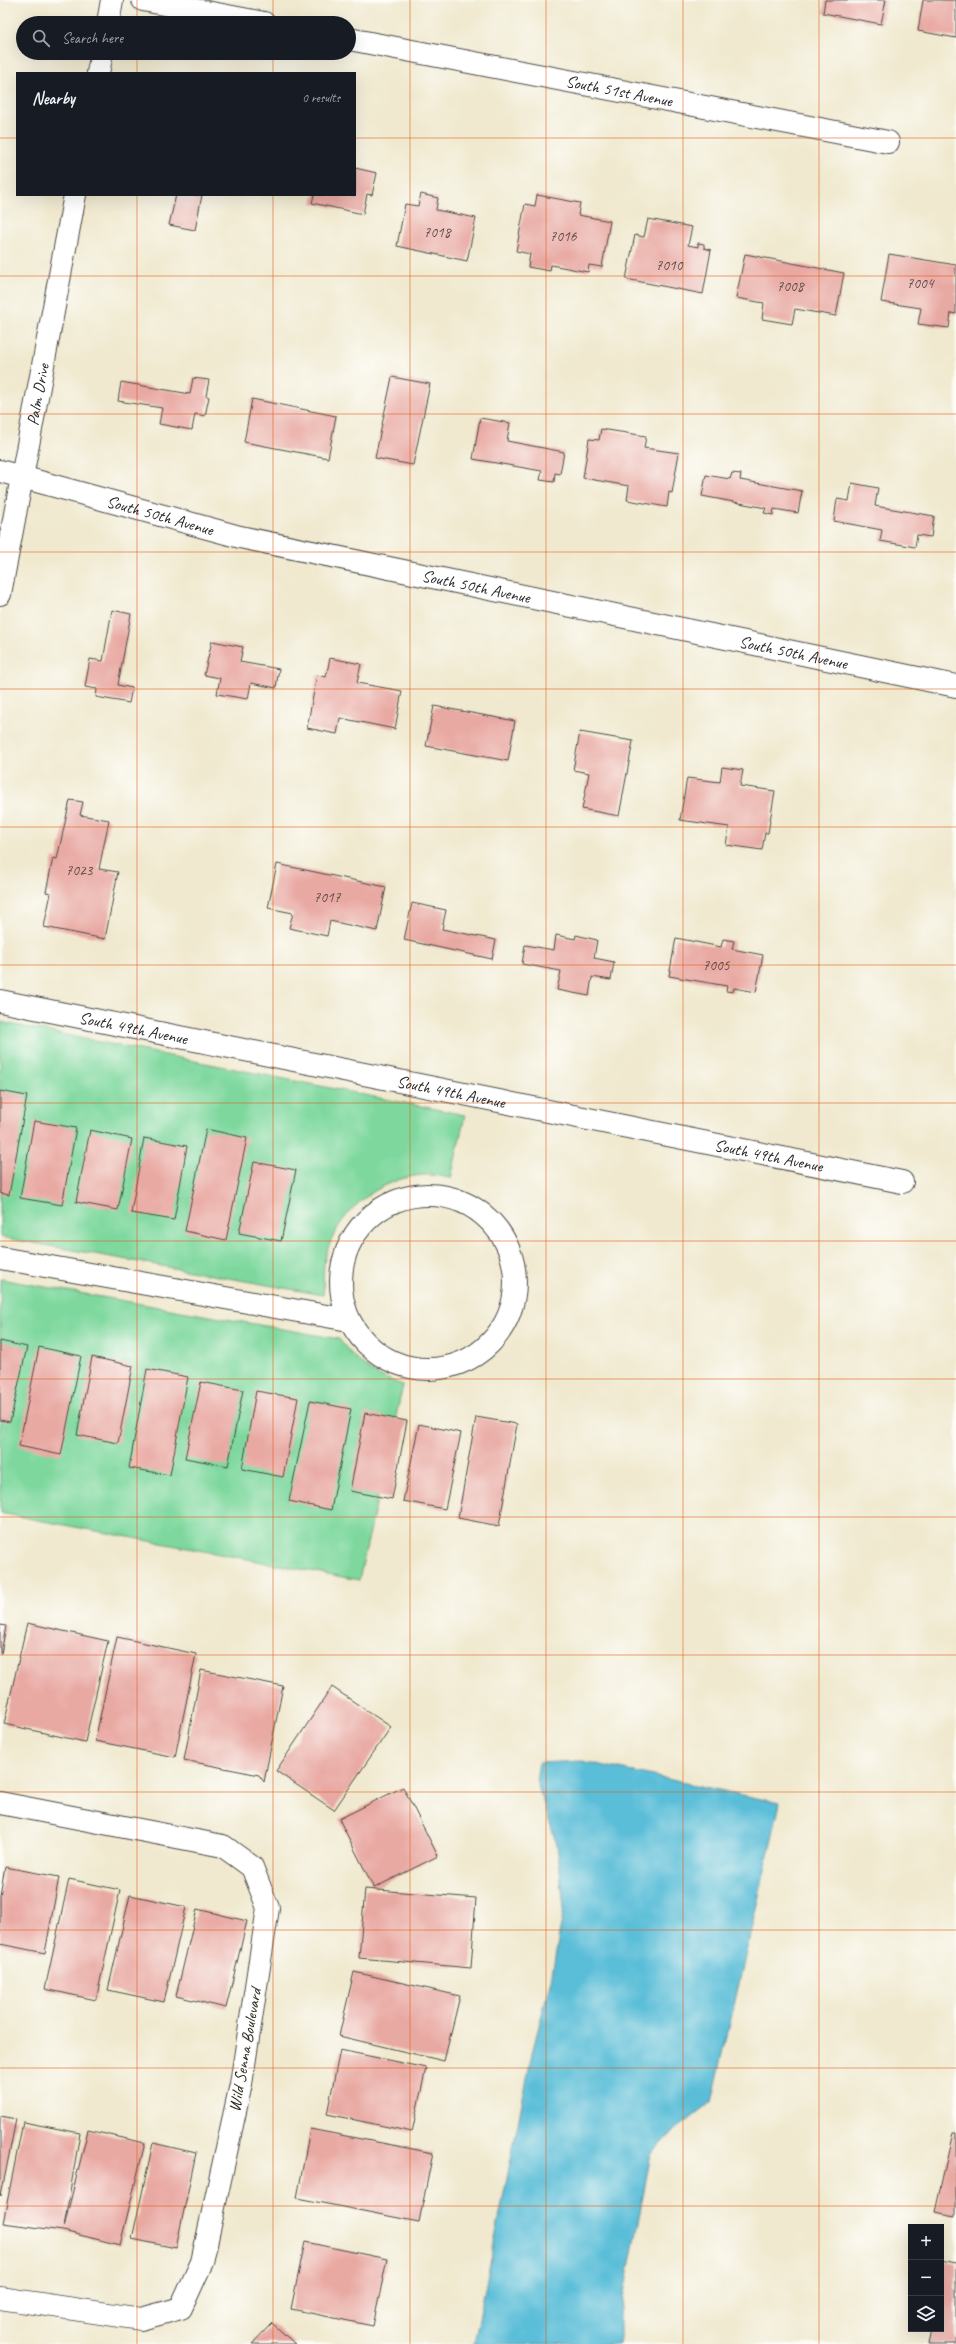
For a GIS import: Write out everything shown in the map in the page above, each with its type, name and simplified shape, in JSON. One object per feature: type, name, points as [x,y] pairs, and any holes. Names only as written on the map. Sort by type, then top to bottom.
[{"type":"street","points":[[109,16],[112,0]]},
{"type":"street","points":[[143,0],[227,16]]},
{"type":"street","name":"South 51st Avenue","points":[[356,40],[888,142]]},
{"type":"street","points":[[98,72],[101,60]]},
{"type":"street","name":"Palm Drive","points":[[0,594],[75,196]]},
{"type":"street","name":"South 50th Avenue","points":[[0,471],[240,536],[956,686]]},
{"type":"street","name":"South 49th Avenue","points":[[0,1001],[902,1182]]},
{"type":"street","points":[[0,1258],[349,1320],[365,1343],[389,1360],[416,1368],[444,1367],[471,1358],[493,1340],[508,1316],[515,1289],[513,1261],[501,1234],[481,1213],[456,1199],[427,1194],[398,1200],[372,1214],[353,1236],[342,1263],[341,1292],[349,1320]]},
{"type":"street","name":"Wild Senna Boulevard","points":[[0,1803],[223,1846],[252,1867],[268,1908],[241,2084],[202,2262],[181,2308],[141,2319],[0,2298]]},
{"type":"green space","points":[[0,1022],[465,1115],[451,1178],[426,1175],[407,1178],[376,1190],[362,1200],[340,1225],[332,1239],[324,1264],[323,1295],[0,1237]]},
{"type":"green space","points":[[0,1279],[339,1339],[360,1363],[374,1373],[403,1385],[359,1580],[0,1513]]},
{"type":"water","points":[[582,1761],[780,1803],[712,2102],[673,2132],[651,2155],[620,2314],[620,2344],[474,2344],[532,2053],[551,1979],[564,1908],[557,1845],[536,1780],[539,1763]]},
{"type":"building","points":[[825,0],[886,0],[881,24],[823,13]]},
{"type":"building","points":[[923,0],[956,0],[956,38],[918,31]]},
{"type":"building","points":[[356,168],[377,173],[372,195],[367,194],[363,214],[312,203],[314,196],[356,196]]},
{"type":"building","points":[[421,194],[438,198],[436,210],[476,218],[467,261],[397,246],[405,204],[418,206]]},
{"type":"building","points":[[537,195],[580,203],[578,215],[610,221],[602,267],[589,265],[588,272],[551,265],[550,271],[528,267],[530,254],[516,251],[525,204],[535,206]]},
{"type":"building","points":[[176,196],[202,196],[195,230],[169,225]]},
{"type":"building","points":[[648,219],[692,227],[688,245],[698,247],[698,243],[704,244],[704,248],[711,250],[703,294],[626,279],[635,235],[644,237]]},
{"type":"building","points":[[745,254],[844,273],[836,316],[795,309],[792,324],[762,319],[764,303],[736,298]]},
{"type":"building","points":[[889,254],[956,265],[956,314],[951,313],[949,328],[918,324],[921,308],[881,302]]},
{"type":"building","points":[[392,377],[430,384],[413,465],[375,458]]},
{"type":"building","points":[[193,378],[209,380],[206,396],[209,397],[205,416],[195,414],[192,430],[159,424],[162,408],[118,401],[121,382],[190,394]]},
{"type":"building","points":[[252,399],[336,416],[328,458],[244,442]]},
{"type":"building","points":[[480,418],[510,423],[507,441],[564,452],[560,474],[555,473],[554,482],[540,480],[542,471],[473,459]]},
{"type":"building","points":[[601,429],[646,436],[644,448],[679,453],[672,493],[669,492],[667,507],[627,500],[629,486],[583,478],[589,439],[599,440]]},
{"type":"building","points":[[732,473],[741,474],[740,480],[802,491],[798,513],[774,509],[773,515],[764,513],[766,508],[702,496],[706,475],[730,479]]},
{"type":"building","points":[[852,483],[878,488],[875,506],[934,516],[931,537],[917,535],[915,547],[880,541],[882,530],[834,521],[837,499],[849,501]]},
{"type":"building","points":[[112,610],[131,614],[118,685],[132,688],[129,703],[96,697],[97,689],[85,687],[90,659],[103,661]]},
{"type":"building","points":[[212,641],[243,647],[240,662],[279,669],[276,688],[251,683],[248,699],[217,694],[220,678],[204,675]]},
{"type":"building","points":[[330,658],[361,664],[357,683],[402,691],[395,729],[340,718],[337,734],[307,728],[317,675],[326,677]]},
{"type":"building","points":[[434,706],[515,721],[508,761],[426,746]]},
{"type":"building","points":[[580,732],[633,741],[619,816],[582,809],[589,773],[573,770]]},
{"type":"building","points":[[722,767],[743,770],[740,786],[775,791],[768,833],[765,833],[762,850],[726,845],[729,827],[680,820],[687,778],[720,782]]},
{"type":"building","points":[[70,800],[83,802],[80,815],[109,820],[99,869],[118,872],[105,939],[44,927],[51,893],[46,892],[53,858],[57,859]]},
{"type":"building","points":[[277,864],[386,887],[377,931],[330,921],[327,936],[289,928],[293,913],[268,908]]},
{"type":"building","points":[[412,903],[446,910],[442,929],[496,940],[492,959],[404,940]]},
{"type":"building","points":[[556,935],[575,939],[576,935],[597,940],[594,958],[614,962],[611,980],[592,977],[589,996],[557,990],[561,971],[522,964],[525,945],[554,950]]},
{"type":"building","points":[[676,938],[721,947],[723,939],[734,941],[732,949],[763,955],[756,992],[734,988],[733,992],[726,991],[727,986],[669,976]]},
{"type":"building","points":[[0,1091],[27,1096],[9,1195],[0,1193]]},
{"type":"building","points":[[34,1121],[76,1128],[62,1205],[20,1198]]},
{"type":"building","points":[[206,1129],[247,1138],[226,1240],[185,1231]]},
{"type":"building","points":[[90,1130],[132,1139],[118,1210],[76,1202]]},
{"type":"building","points":[[144,1138],[187,1146],[174,1220],[131,1213]]},
{"type":"building","points":[[254,1162],[296,1170],[281,1241],[239,1233]]},
{"type":"building","points":[[0,1341],[27,1347],[10,1422],[0,1420]]},
{"type":"building","points":[[39,1347],[81,1356],[61,1455],[19,1446]]},
{"type":"building","points":[[92,1357],[133,1366],[118,1443],[77,1435]]},
{"type":"building","points":[[147,1369],[188,1377],[170,1475],[129,1468]]},
{"type":"building","points":[[201,1382],[243,1390],[228,1466],[185,1458]]},
{"type":"building","points":[[256,1391],[298,1398],[283,1477],[242,1469]]},
{"type":"building","points":[[310,1401],[351,1409],[331,1510],[289,1501]]},
{"type":"building","points":[[365,1413],[407,1421],[392,1499],[350,1491]]},
{"type":"building","points":[[476,1417],[517,1424],[499,1526],[458,1518]]},
{"type":"building","points":[[419,1424],[461,1433],[445,1509],[403,1501]]},
{"type":"building","points":[[27,1623],[108,1641],[85,1742],[4,1724]]},
{"type":"building","points":[[0,1625],[6,1626],[1,1654],[0,1654]]},
{"type":"building","points":[[117,1637],[196,1654],[175,1757],[95,1741]]},
{"type":"building","points":[[201,1670],[283,1686],[264,1782],[259,1775],[184,1760]]},
{"type":"building","points":[[332,1687],[391,1727],[334,1810],[276,1771]]},
{"type":"building","points":[[403,1787],[438,1856],[374,1888],[339,1819]]},
{"type":"building","points":[[5,1867],[59,1877],[45,1953],[0,1944],[0,1895]]},
{"type":"building","points":[[69,1879],[120,1890],[96,2000],[45,1989]]},
{"type":"building","points":[[365,1889],[476,1898],[471,1968],[359,1958]]},
{"type":"building","points":[[130,1895],[186,1907],[164,2002],[108,1990]]},
{"type":"building","points":[[197,1909],[247,1921],[226,2008],[176,1996]]},
{"type":"building","points":[[354,1972],[460,1996],[444,2061],[339,2036]]},
{"type":"building","points":[[340,2050],[426,2068],[412,2132],[327,2114]]},
{"type":"building","points":[[0,2116],[16,2119],[1,2196],[0,2195]]},
{"type":"building","points":[[23,2122],[80,2133],[64,2227],[88,2130],[145,2143],[120,2245],[63,2231],[3,2223]]},
{"type":"building","points":[[310,2129],[433,2153],[419,2222],[297,2198]]},
{"type":"building","points":[[953,2132],[956,2132],[956,2216],[935,2212]]},
{"type":"building","points":[[153,2143],[196,2153],[176,2248],[132,2239]]},
{"type":"building","points":[[305,2242],[387,2259],[373,2326],[291,2309]]},
{"type":"building","points":[[944,2261],[956,2263],[956,2344],[928,2344],[930,2332],[944,2332]]},
{"type":"building","points":[[272,2323],[295,2344],[252,2344]]}]
